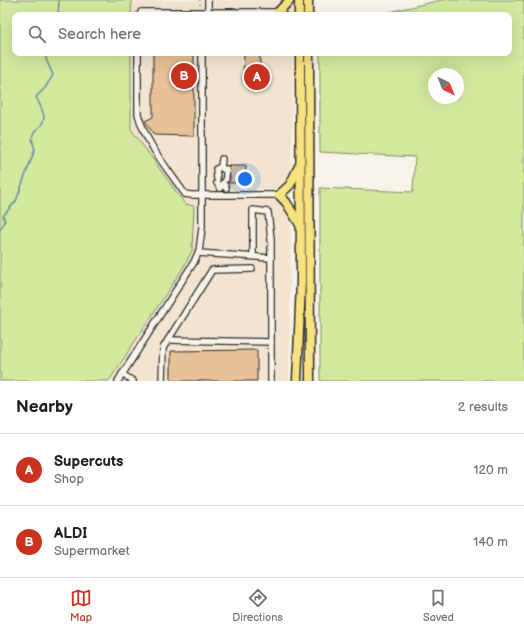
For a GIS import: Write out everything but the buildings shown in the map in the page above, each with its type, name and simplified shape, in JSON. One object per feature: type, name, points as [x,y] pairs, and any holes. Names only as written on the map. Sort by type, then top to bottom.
[{"type":"highway","points":[[281,12],[290,0]]},
{"type":"highway","points":[[299,0],[299,12]]},
{"type":"highway","points":[[308,0],[308,12]]},
{"type":"highway","points":[[297,381],[301,281],[300,56]]},
{"type":"highway","points":[[309,56],[310,381]]},
{"type":"highway","points":[[300,163],[290,185],[278,195],[286,202],[301,226]]},
{"type":"lane","points":[[208,0],[208,12]]},
{"type":"lane","points":[[138,56],[138,114],[140,123],[152,148],[185,194],[278,195]]},
{"type":"lane","points":[[118,381],[189,272],[198,253],[202,228],[202,56]]},
{"type":"lane","points":[[221,168],[222,159]]},
{"type":"lane","points":[[221,168],[226,169],[222,183],[216,169],[221,168]]},
{"type":"lane","points":[[253,255],[253,210],[268,212],[271,258],[271,381]]},
{"type":"lane","points":[[198,253],[253,255],[271,258]]},
{"type":"lane","points":[[162,381],[162,351],[212,270],[252,269]]},
{"type":"lane","points":[[168,340],[271,342]]},
{"type":"lane","points":[[122,374],[133,381]]},
{"type":"shaded area","points":[[132,0],[293,0],[293,12],[131,12]]},
{"type":"shaded area","points":[[131,56],[293,56],[289,381],[112,381],[112,376],[184,268],[192,251],[194,206],[185,204],[131,129]]},
{"type":"green space","points":[[0,0],[132,0],[131,12],[12,12],[12,56],[131,56],[131,129],[185,204],[194,206],[192,251],[183,268],[109,381],[0,381]]},
{"type":"green space","points":[[441,0],[524,0],[524,381],[320,381],[320,188],[413,192],[415,157],[320,152],[320,56],[512,56],[512,12],[389,12]]},
{"type":"waterway","points":[[58,12],[59,0]]},
{"type":"waterway","points":[[0,230],[5,221],[3,216],[16,201],[35,149],[32,137],[33,134],[43,123],[44,116],[36,97],[45,88],[53,75],[46,56]]},
{"type":"place","name":"ALDI","points":[[184,76]]},
{"type":"place","name":"Supercuts","points":[[257,77]]}]
